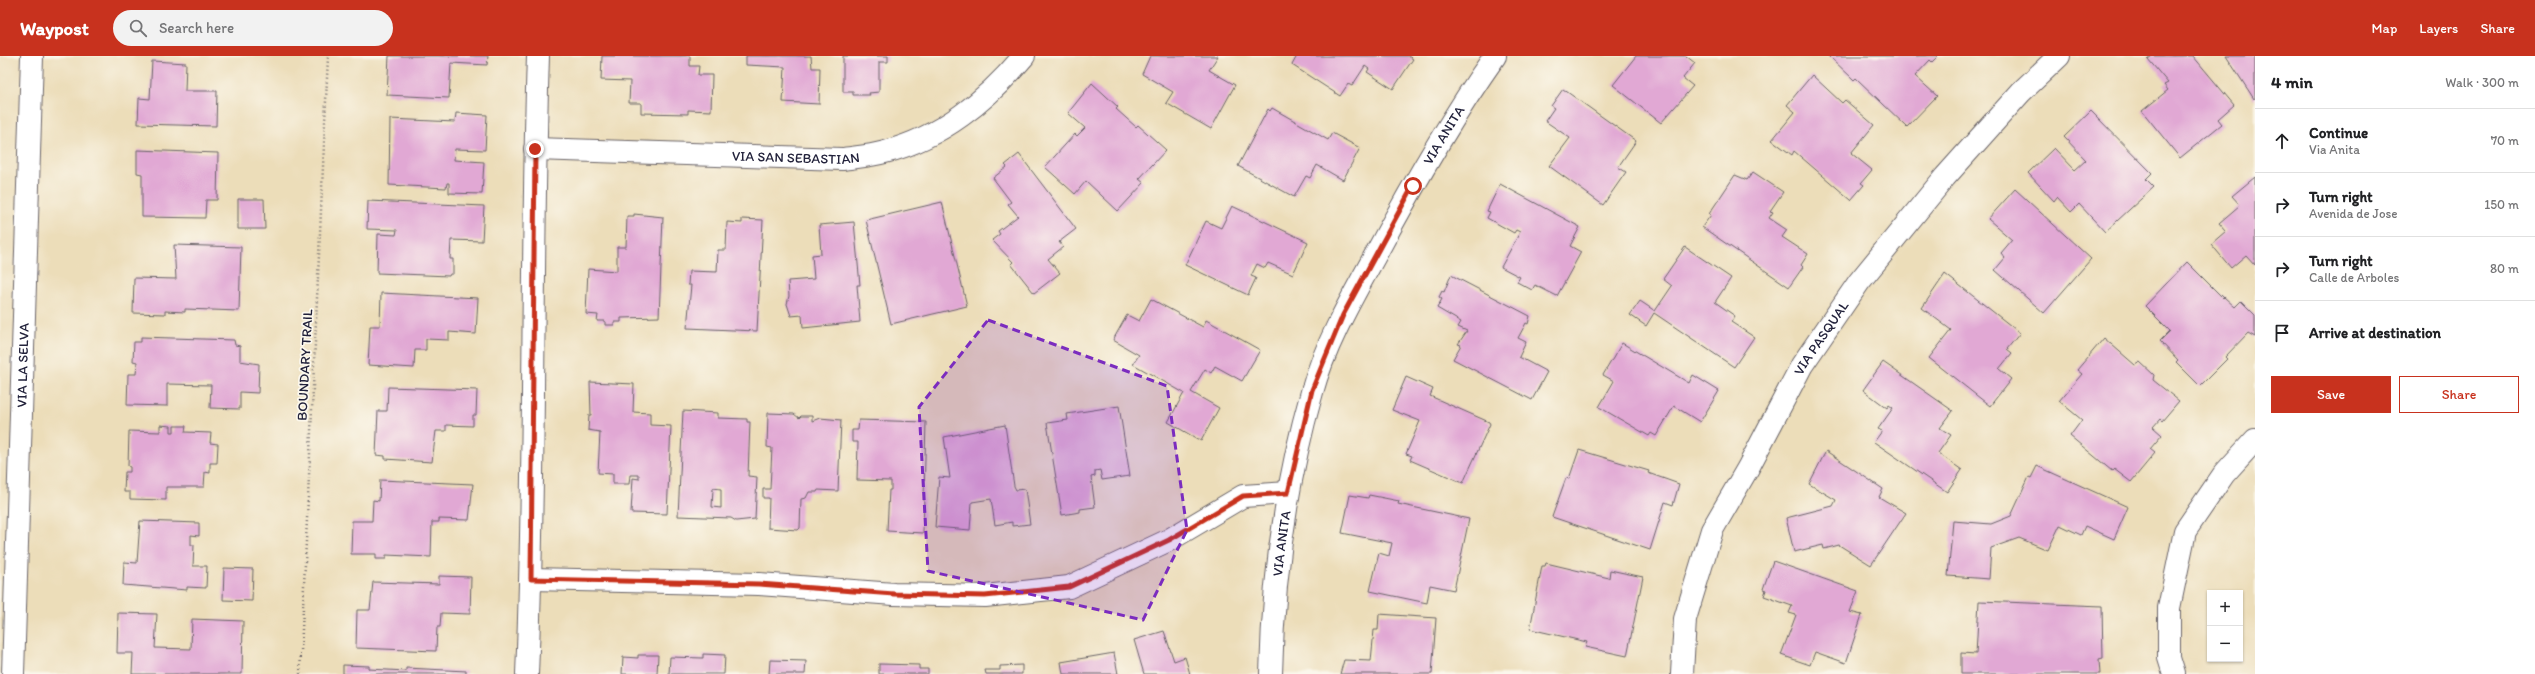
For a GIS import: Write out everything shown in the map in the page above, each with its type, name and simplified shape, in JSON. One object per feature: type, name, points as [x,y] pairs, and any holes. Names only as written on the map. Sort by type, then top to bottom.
[{"type":"street","name":"VIA LA SELVA","points":[[13,674],[32,56]]},
{"type":"street","points":[[527,674],[531,579],[535,149],[538,56]]},
{"type":"street","name":"VIA SAN SEBASTIAN","points":[[535,149],[842,159],[884,153],[925,139],[966,114],[1002,83],[1024,56]]},
{"type":"street","name":"VIA ANITA","points":[[1271,674],[1272,626],[1288,493],[1312,390],[1343,315],[1413,186],[1471,90],[1495,56]]},
{"type":"street","name":"VIA PASQUAL","points":[[1682,674],[1685,619],[1712,530],[1748,468],[1802,365],[1859,282],[1945,176],[2021,92],[2059,56]]},
{"type":"street","points":[[2174,674],[2169,658],[2169,608],[2185,531],[2224,474],[2255,440]]},
{"type":"street","points":[[531,579],[759,584],[894,594],[985,596],[1008,594],[1069,587],[1169,540],[1243,496],[1288,493]]},
{"type":"path","name":"BOUNDARY TRAIL","points":[[300,674],[328,56]]},
{"type":"highlighted area","points":[[988,320],[1167,386],[1187,530],[1143,620],[928,571],[919,407]]},
{"type":"building","points":[[389,56],[488,56],[487,65],[451,63],[449,98],[387,95]]},
{"type":"building","points":[[602,56],[690,56],[690,66],[699,66],[698,75],[712,75],[711,111],[688,110],[688,114],[641,113],[641,103],[629,103],[630,81],[601,80]]},
{"type":"building","points":[[746,56],[811,56],[812,68],[820,68],[819,104],[783,102],[785,67],[746,65]]},
{"type":"building","points":[[843,56],[888,56],[888,62],[879,62],[879,92],[869,93],[870,95],[853,95],[853,92],[843,92]]},
{"type":"building","points":[[1150,56],[1218,56],[1209,70],[1235,85],[1211,129],[1166,103],[1173,92],[1142,74]]},
{"type":"building","points":[[1297,56],[1408,56],[1413,59],[1393,89],[1367,72],[1369,69],[1365,66],[1352,86],[1348,84],[1340,96],[1292,65]]},
{"type":"building","points":[[1636,56],[1686,56],[1695,63],[1683,78],[1693,86],[1661,123],[1613,85]]},
{"type":"building","points":[[1829,56],[1938,56],[1932,62],[1930,60],[1915,76],[1937,96],[1907,127],[1856,78],[1854,80]]},
{"type":"building","points":[[2152,56],[2193,56],[2234,105],[2218,119],[2222,124],[2180,158],[2142,111],[2168,90],[2164,85],[2168,83],[2148,59]]},
{"type":"building","points":[[2226,56],[2255,56],[2254,99]]},
{"type":"building","points":[[152,61],[186,63],[185,91],[217,91],[216,126],[138,124],[139,98],[150,99]]},
{"type":"building","points":[[1812,75],[1842,103],[1845,100],[1874,125],[1851,153],[1872,170],[1861,183],[1864,185],[1851,200],[1794,151],[1792,155],[1772,140],[1795,112],[1787,105]]},
{"type":"building","points":[[1092,83],[1118,107],[1116,109],[1136,127],[1138,125],[1166,150],[1139,179],[1144,183],[1118,211],[1086,181],[1075,194],[1045,167],[1075,134],[1077,136],[1085,128],[1068,113]]},
{"type":"building","points":[[1563,89],[1636,141],[1618,167],[1626,172],[1603,205],[1549,166],[1570,138],[1545,121],[1554,108],[1551,106]]},
{"type":"building","points":[[1272,108],[1328,140],[1332,133],[1360,148],[1343,180],[1317,165],[1310,178],[1306,176],[1294,197],[1238,166],[1268,109],[1270,111]]},
{"type":"building","points":[[2091,111],[2152,173],[2146,179],[2154,187],[2105,232],[2079,204],[2071,212],[2057,197],[2054,201],[2028,173],[2054,148],[2075,170],[2086,160],[2064,137]]},
{"type":"building","points":[[456,113],[487,115],[485,150],[455,149],[454,160],[484,162],[482,194],[449,193],[449,183],[447,183],[446,188],[389,185],[390,119],[455,122]]},
{"type":"building","points":[[137,150],[218,153],[217,200],[206,200],[205,218],[142,217],[142,174],[137,173]]},
{"type":"building","points":[[1019,154],[1076,229],[1059,242],[1063,247],[1048,259],[1060,273],[1034,293],[1011,264],[1013,262],[992,240],[1000,234],[998,231],[1018,216],[1008,204],[1011,202],[993,178],[1007,167],[1005,165]]},
{"type":"building","points":[[1753,172],[1783,192],[1770,211],[1773,212],[1769,218],[1787,230],[1782,237],[1808,254],[1801,265],[1803,267],[1789,287],[1702,227],[1735,175],[1747,180]]},
{"type":"building","points":[[2255,177],[2255,265],[2246,255],[2231,268],[2211,244],[2226,231],[2219,223],[2240,205],[2232,196]]},
{"type":"building","points":[[1500,184],[1580,227],[1570,246],[1581,252],[1557,296],[1535,285],[1532,290],[1517,282],[1520,277],[1501,267],[1520,232],[1516,230],[1514,233],[1487,218],[1490,212],[1487,211]]},
{"type":"building","points":[[2015,189],[2091,259],[2044,313],[1995,270],[2005,258],[2001,253],[2012,240],[1988,219]]},
{"type":"building","points":[[238,199],[264,199],[265,229],[238,229]]},
{"type":"building","points":[[368,201],[484,206],[482,241],[451,240],[450,259],[453,259],[453,274],[450,274],[449,276],[377,273],[378,234],[396,235],[397,230],[367,229]]},
{"type":"building","points":[[942,202],[967,306],[891,324],[866,220]]},
{"type":"building","points":[[1232,206],[1308,242],[1293,274],[1268,263],[1265,268],[1257,264],[1251,276],[1256,278],[1248,295],[1185,265],[1206,221],[1221,228]]},
{"type":"building","points":[[634,214],[663,217],[659,317],[621,318],[621,322],[614,322],[614,325],[605,325],[605,321],[597,321],[598,315],[586,314],[588,269],[617,271],[617,247],[626,247],[627,216],[634,216]]},
{"type":"building","points":[[742,219],[763,220],[757,331],[687,328],[691,285],[688,285],[689,271],[717,272],[718,250],[726,250],[727,222],[742,223]]},
{"type":"building","points":[[854,222],[860,285],[857,285],[860,322],[803,328],[802,315],[791,316],[787,304],[789,296],[788,281],[814,279],[812,255],[821,254],[819,225]]},
{"type":"building","points":[[174,245],[241,247],[239,311],[185,309],[185,312],[165,311],[165,314],[133,313],[134,278],[176,279]]},
{"type":"building","points":[[1685,247],[1731,278],[1715,302],[1735,316],[1731,322],[1754,337],[1734,367],[1654,313],[1646,326],[1630,315],[1640,301],[1655,311],[1672,286],[1663,279]]},
{"type":"building","points":[[2187,262],[2223,298],[2224,297],[2235,307],[2241,301],[2255,315],[2255,337],[2248,333],[2225,357],[2227,359],[2200,386],[2176,362],[2178,360],[2160,341],[2170,331],[2145,306]]},
{"type":"building","points":[[1945,274],[2020,333],[2007,349],[2012,353],[1999,369],[2011,379],[1990,406],[1929,358],[1951,330],[1922,308]]},
{"type":"building","points":[[1451,275],[1530,316],[1528,324],[1526,323],[1518,338],[1526,342],[1519,357],[1547,372],[1532,400],[1453,359],[1461,345],[1458,344],[1467,331],[1458,327],[1461,322],[1437,308],[1442,299],[1439,297],[1442,291],[1444,292]]},
{"type":"building","points":[[381,293],[478,298],[476,334],[449,332],[449,340],[426,339],[426,350],[415,350],[414,368],[368,365],[370,326],[380,326]]},
{"type":"building","points":[[1151,299],[1203,327],[1206,320],[1260,350],[1242,381],[1215,366],[1211,373],[1205,369],[1191,392],[1219,408],[1201,441],[1168,422],[1184,393],[1133,364],[1139,355],[1113,340],[1127,315],[1139,321]]},
{"type":"building","points":[[141,337],[234,340],[235,345],[240,346],[240,361],[259,364],[258,393],[240,392],[240,409],[210,408],[211,385],[167,384],[167,406],[127,405],[128,374],[136,374],[137,362],[133,361],[134,342],[141,342]]},
{"type":"building","points":[[2104,338],[2135,365],[2140,362],[2154,375],[2153,380],[2179,401],[2162,421],[2160,419],[2153,427],[2162,435],[2150,449],[2155,453],[2131,482],[2114,469],[2112,471],[2070,436],[2082,420],[2059,401],[2082,374],[2077,370]]},
{"type":"building","points":[[1622,343],[1689,383],[1693,375],[1719,391],[1700,422],[1674,406],[1656,436],[1651,433],[1649,436],[1599,407],[1614,381],[1603,375]]},
{"type":"building","points":[[1883,362],[1953,411],[1940,428],[1951,435],[1938,453],[1962,470],[1947,492],[1874,442],[1882,431],[1878,429],[1893,408],[1889,405],[1887,408],[1863,390]]},
{"type":"building","points":[[1406,377],[1433,389],[1430,396],[1489,422],[1490,424],[1463,483],[1410,460],[1412,456],[1406,454],[1420,421],[1392,410]]},
{"type":"building","points":[[590,382],[634,384],[633,412],[650,413],[650,425],[671,426],[667,514],[631,513],[633,478],[639,479],[639,475],[630,475],[629,484],[613,484],[613,474],[598,473],[600,432],[588,430],[589,415],[591,415]]},
{"type":"building","points":[[388,387],[477,390],[476,415],[473,415],[473,426],[446,425],[446,431],[436,431],[432,462],[385,459],[385,456],[376,455],[378,411],[387,411]]},
{"type":"building","points":[[1119,406],[1130,476],[1102,480],[1100,470],[1095,471],[1095,476],[1091,477],[1095,507],[1080,509],[1080,512],[1062,515],[1047,423],[1068,420],[1067,414]]},
{"type":"building","points":[[683,411],[718,413],[718,418],[747,419],[747,422],[750,422],[748,476],[757,477],[755,519],[736,521],[731,518],[678,516]],"holes":[[[713,488],[721,489],[721,508],[712,507]]]},
{"type":"building","points":[[768,413],[794,414],[799,418],[801,416],[812,416],[812,421],[820,418],[841,420],[838,491],[818,490],[817,492],[809,492],[806,498],[801,499],[800,528],[798,530],[768,528],[769,498],[763,498],[763,489],[770,489],[772,448],[767,447]]},
{"type":"building","points":[[859,420],[926,422],[923,533],[887,531],[889,490],[891,490],[891,481],[857,480],[858,442],[852,442],[852,430],[858,430]]},
{"type":"building","points":[[160,425],[171,426],[171,432],[174,432],[174,426],[186,426],[185,432],[211,433],[210,443],[218,444],[217,463],[210,463],[210,473],[205,472],[204,487],[166,487],[166,500],[130,499],[130,492],[124,492],[125,472],[130,472],[130,467],[128,466],[129,431],[160,432]]},
{"type":"building","points":[[1005,425],[1014,486],[1016,490],[1025,489],[1030,524],[1012,526],[1012,522],[995,525],[991,499],[972,502],[970,530],[935,527],[939,477],[950,478],[944,437]]},
{"type":"building","points":[[1579,450],[1649,471],[1648,473],[1679,484],[1673,505],[1665,502],[1650,550],[1552,517],[1566,478],[1569,479]]},
{"type":"building","points":[[1826,451],[1883,489],[1879,497],[1906,513],[1871,565],[1839,545],[1824,549],[1823,545],[1794,552],[1786,518],[1833,506],[1836,500],[1809,484]]},
{"type":"building","points":[[2037,466],[2128,507],[2114,539],[2085,526],[2081,535],[2060,525],[2048,550],[2019,538],[1991,548],[1989,579],[1948,576],[1953,521],[1991,524],[2011,516],[2029,477],[2031,478]]},
{"type":"building","points":[[380,480],[473,484],[469,520],[439,519],[439,522],[432,522],[431,557],[386,555],[386,559],[376,559],[376,554],[351,554],[352,521],[372,521],[373,500],[379,501]]},
{"type":"building","points":[[1350,495],[1368,498],[1369,495],[1399,501],[1398,504],[1469,519],[1454,590],[1430,585],[1427,603],[1370,591],[1379,553],[1389,556],[1392,543],[1342,533]]},
{"type":"building","points":[[140,521],[199,523],[199,536],[191,535],[191,545],[194,545],[193,566],[207,566],[206,588],[187,587],[187,590],[123,585],[124,562],[137,563]]},
{"type":"building","points":[[1773,561],[1858,591],[1850,612],[1862,615],[1846,663],[1815,652],[1810,665],[1781,655],[1796,615],[1789,613],[1792,606],[1764,596],[1766,590],[1763,589]]},
{"type":"building","points":[[1546,563],[1609,578],[1610,570],[1643,577],[1627,656],[1585,647],[1587,642],[1530,629],[1542,566],[1545,566]]},
{"type":"building","points":[[224,568],[253,569],[252,601],[223,600]]},
{"type":"building","points":[[439,576],[471,577],[470,614],[441,613],[440,627],[437,627],[436,651],[356,648],[357,610],[370,610],[373,582],[439,584]]},
{"type":"building","points":[[1979,601],[2102,606],[2103,659],[2099,660],[2100,674],[1961,674],[1961,653],[1976,654]]},
{"type":"building","points":[[118,613],[157,614],[155,648],[191,649],[192,619],[243,621],[242,674],[132,674],[133,653],[117,653]]},
{"type":"building","points":[[1379,614],[1436,618],[1432,674],[1340,674],[1344,660],[1371,661],[1374,630],[1378,630]]},
{"type":"building","points":[[1164,631],[1174,661],[1185,657],[1190,674],[1144,674],[1134,640]]},
{"type":"building","points":[[1114,653],[1118,674],[1063,674],[1061,662]]},
{"type":"building","points":[[703,654],[725,655],[724,674],[669,674],[670,657],[703,658]]},
{"type":"building","points":[[638,655],[658,655],[657,674],[622,674],[623,657],[638,658]]},
{"type":"building","points":[[770,660],[806,661],[805,674],[769,674]]},
{"type":"building","points":[[879,664],[919,665],[919,669],[928,669],[928,674],[879,674]]},
{"type":"building","points":[[343,665],[369,666],[369,669],[406,671],[406,668],[466,671],[466,674],[343,674]]},
{"type":"building","points":[[1022,665],[1022,674],[986,674],[985,670],[1000,670],[1000,666]]},
{"type":"route","points":[[535,149],[531,579],[759,584],[894,594],[985,596],[1069,587],[1169,540],[1243,496],[1288,493],[1312,390],[1343,315],[1413,186]]}]
